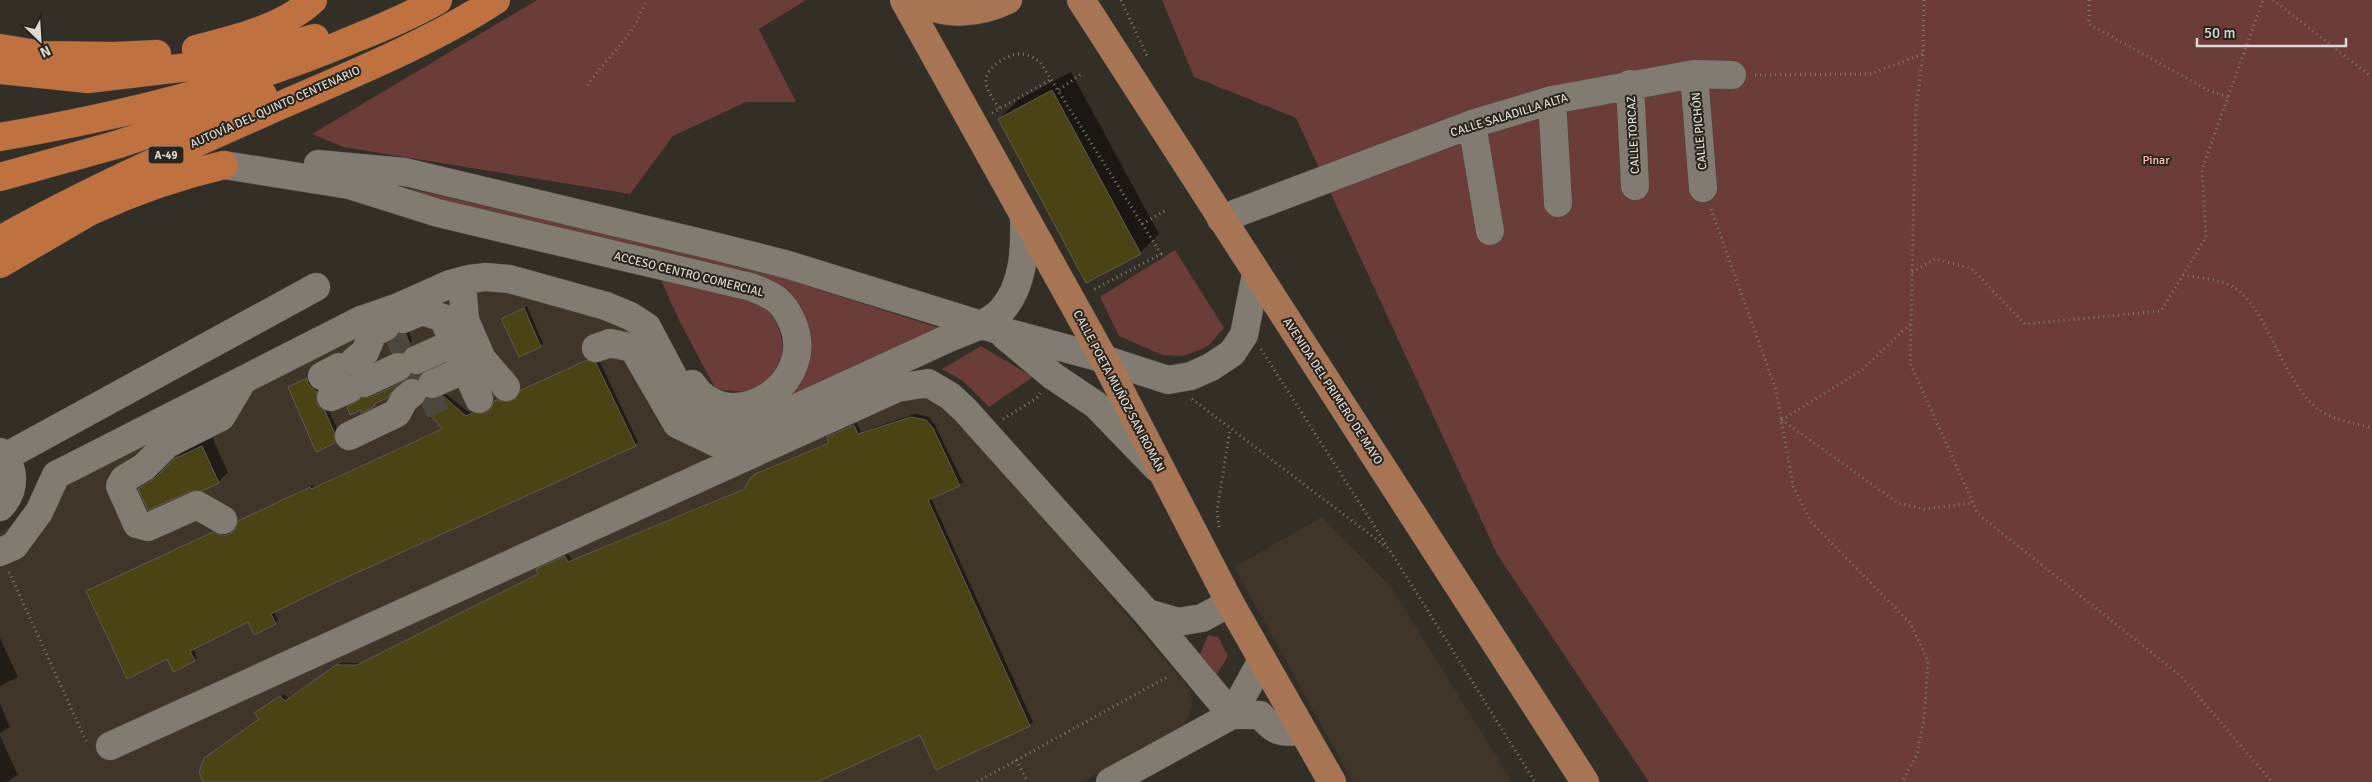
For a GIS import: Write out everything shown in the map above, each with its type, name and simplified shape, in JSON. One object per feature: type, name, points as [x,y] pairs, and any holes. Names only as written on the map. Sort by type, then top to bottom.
[{"type":"highway","points":[[88,79],[230,40],[276,23],[304,9],[313,0]]},
{"type":"highway","points":[[0,70],[88,79],[197,66],[307,42],[406,0]]},
{"type":"highway","points":[[0,138],[178,99],[257,77],[355,39],[415,13],[438,0]]},
{"type":"highway","points":[[0,177],[119,144],[243,102],[340,67],[448,18],[487,6]]},
{"type":"highway","name":"AUTOVÍA DEL QUINTO CENTENARIO","points":[[0,240],[61,206],[147,164],[338,81],[487,6]]},
{"type":"highway","points":[[0,48],[43,55],[114,56],[183,52]]},
{"type":"highway","points":[[0,256],[132,193],[184,175],[224,165]]},
{"type":"highway","points":[[0,264],[89,212]]},
{"type":"main road","name":"CALLE POETA MUÑOZ SAN ROMÁN","points":[[904,0],[1104,359],[1230,603],[1332,782]]},
{"type":"main road","points":[[918,0],[936,8],[968,12],[984,9],[1008,0]]},
{"type":"main road","name":"AVENIDA DEL PRIMERO DE MAYO","points":[[1082,0],[1221,220],[1585,782]]},
{"type":"street","name":"CALLE SALADILLA ALTA","points":[[1221,220],[1472,124],[1552,100],[1630,84],[1694,74],[1732,75]]},
{"type":"street","name":"CALLE PICHÓN","points":[[1694,74],[1703,188]]},
{"type":"street","name":"CALLE TORCAZ","points":[[1630,84],[1635,186]]},
{"type":"street","points":[[1552,100],[1558,203]]},
{"type":"street","points":[[1472,124],[1490,231]]},
{"type":"street","points":[[224,165],[286,161],[405,172],[785,264],[990,327],[1104,359],[1168,380],[1191,376],[1211,367],[1232,353],[1244,335],[1256,274]]},
{"type":"street","name":"ACCESO CENTRO COMERCIAL","points":[[224,165],[349,185],[438,213],[752,287],[782,302],[797,334],[798,350],[789,377],[773,394],[754,404],[735,407],[716,403],[696,390],[657,316],[648,307],[625,298],[494,265],[449,270],[400,294],[387,367]]},
{"type":"street","points":[[596,348],[610,342],[633,348],[677,424],[723,446],[750,446],[896,380],[990,327],[1002,310],[1023,264],[1025,248],[1024,218]]},
{"type":"street","points":[[348,436],[387,367],[396,308],[462,290],[486,277],[509,279],[606,306],[630,316],[647,327],[692,408],[722,426],[742,428],[759,425],[779,417],[951,337],[990,327]]},
{"type":"street","points":[[0,507],[11,492],[13,480],[11,468],[3,454],[316,287]]},
{"type":"street","points":[[460,357],[462,290]]},
{"type":"street","points":[[462,290],[465,320],[482,359],[506,387]]},
{"type":"street","points":[[990,327],[1053,376],[1096,405],[1164,475]]},
{"type":"street","points":[[387,367],[460,357]]},
{"type":"street","points":[[0,552],[14,546],[39,512],[56,475],[243,380],[387,367],[460,357]]},
{"type":"street","points":[[223,520],[197,505],[148,527],[137,524],[120,486],[124,479],[144,467],[167,444],[221,417],[243,380]]},
{"type":"street","points":[[110,746],[897,388],[928,383],[950,396],[965,410],[1147,613],[1232,715]]},
{"type":"street","points":[[1147,613],[1178,622],[1202,618],[1230,603]]},
{"type":"street","points":[[1232,715],[1262,660]]},
{"type":"street","points":[[1110,782],[1232,715],[1260,715],[1273,729],[1282,733],[1302,731]]},
{"type":"path","points":[[587,86],[633,29],[647,0]]},
{"type":"path","points":[[1924,0],[1923,54],[1916,109],[1910,363],[1978,514],[2181,676],[2272,782]]},
{"type":"path","points":[[2090,0],[2090,24],[2208,90],[2228,96]]},
{"type":"path","points":[[1912,272],[1935,259],[1972,268],[2025,324],[2161,312],[2206,237],[2202,169],[2263,0]]},
{"type":"path","points":[[2273,0],[2372,77]]},
{"type":"path","points":[[999,108],[986,85],[986,77],[990,71],[1006,58],[1017,54],[1031,56],[1040,62],[1161,254],[1084,295]]},
{"type":"path","points":[[1732,75],[1870,74],[1923,54]]},
{"type":"path","points":[[1059,90],[1081,74]]},
{"type":"path","points":[[987,116],[1052,79]]},
{"type":"path","points":[[1703,188],[1776,390],[1793,486],[1811,522],[1910,623],[1928,661],[1924,720],[1916,754],[1902,782]]},
{"type":"path","points":[[1142,224],[1166,210]]},
{"type":"path","points":[[2183,275],[2231,285],[2250,301],[2290,377],[2318,409],[2336,418],[2372,428]]},
{"type":"path","points":[[1782,420],[1862,370],[1911,324]]},
{"type":"path","points":[[1246,325],[1535,782]]},
{"type":"path","points":[[1168,380],[1389,549]]},
{"type":"path","points":[[1782,420],[1898,503],[1924,509],[1973,503]]},
{"type":"path","points":[[1219,531],[1217,512],[1230,429]]},
{"type":"path","points":[[977,782],[1190,664]]},
{"type":"path","points":[[1016,760],[1028,782]]},
{"type":"shaded area","points":[[493,284],[624,326],[652,352],[684,418],[908,390],[951,410],[1190,689],[1192,707],[1185,726],[1082,782],[0,782],[0,532],[23,520],[45,479],[310,337]]},
{"type":"shaded area","points":[[1322,517],[1391,587],[1512,782],[1353,782],[1234,567]]},
{"type":"green space","points":[[537,0],[806,0],[759,29],[796,102],[746,102],[673,136],[630,194],[343,147],[312,134]]},
{"type":"green space","name":"Pinar","points":[[1162,0],[2372,0],[2372,782],[1649,782],[1497,554],[1296,118],[1194,77]]},
{"type":"green space","points":[[412,189],[752,268],[939,328],[769,414],[790,394],[809,361],[803,322],[784,293],[443,205]]},
{"type":"green space","points":[[1175,250],[1224,328],[1208,346],[1183,356],[1162,355],[1119,336],[1100,297]]},
{"type":"green space","points":[[657,271],[760,300],[774,318],[781,336],[782,353],[778,368],[769,380],[755,388],[737,391],[715,388],[680,322]]},
{"type":"green space","points":[[981,346],[1033,377],[989,407],[963,381],[942,369]]},
{"type":"green space","points":[[1208,635],[1218,637],[1228,656],[1213,681],[1200,655]]},
{"type":"building","points":[[1052,90],[1141,254],[1086,283],[998,119]]},
{"type":"building","points":[[524,308],[541,347],[519,357],[501,319]]},
{"type":"building","points":[[399,334],[406,334],[410,346],[403,353],[392,353],[388,343]]},
{"type":"building","points":[[587,360],[596,363],[636,446],[330,585],[271,614],[276,624],[254,635],[248,622],[190,651],[195,661],[173,672],[167,659],[127,679],[86,591],[213,532],[223,536],[230,534],[236,528],[238,521],[442,429],[422,405],[427,398],[431,400],[443,396],[466,416],[473,413],[485,413],[491,409],[494,401],[509,402],[516,398],[521,390]]},
{"type":"building","points":[[307,378],[308,384],[317,392],[317,404],[325,411],[334,432],[335,443],[316,452],[288,387]]},
{"type":"building","points":[[399,384],[387,398],[374,404],[375,406],[361,413],[360,410],[350,415],[347,407],[362,398],[371,397]]},
{"type":"building","points":[[911,417],[926,420],[933,428],[960,486],[928,500],[1030,726],[936,770],[920,735],[817,782],[203,782],[199,772],[204,758],[259,719],[254,713],[280,696],[285,701],[336,665],[357,665],[538,574],[536,569],[565,556],[568,562],[744,489],[750,478],[757,473],[829,443],[827,437],[854,425],[858,434]]},
{"type":"building","points":[[202,446],[219,483],[202,491],[191,491],[148,510],[138,489],[155,478],[174,459]]},
{"type":"tunnel","points":[[388,342],[406,334]]},
{"type":"tunnel","points":[[395,378],[413,375],[421,371]]},
{"type":"tunnel","points":[[422,405],[443,396]]}]
